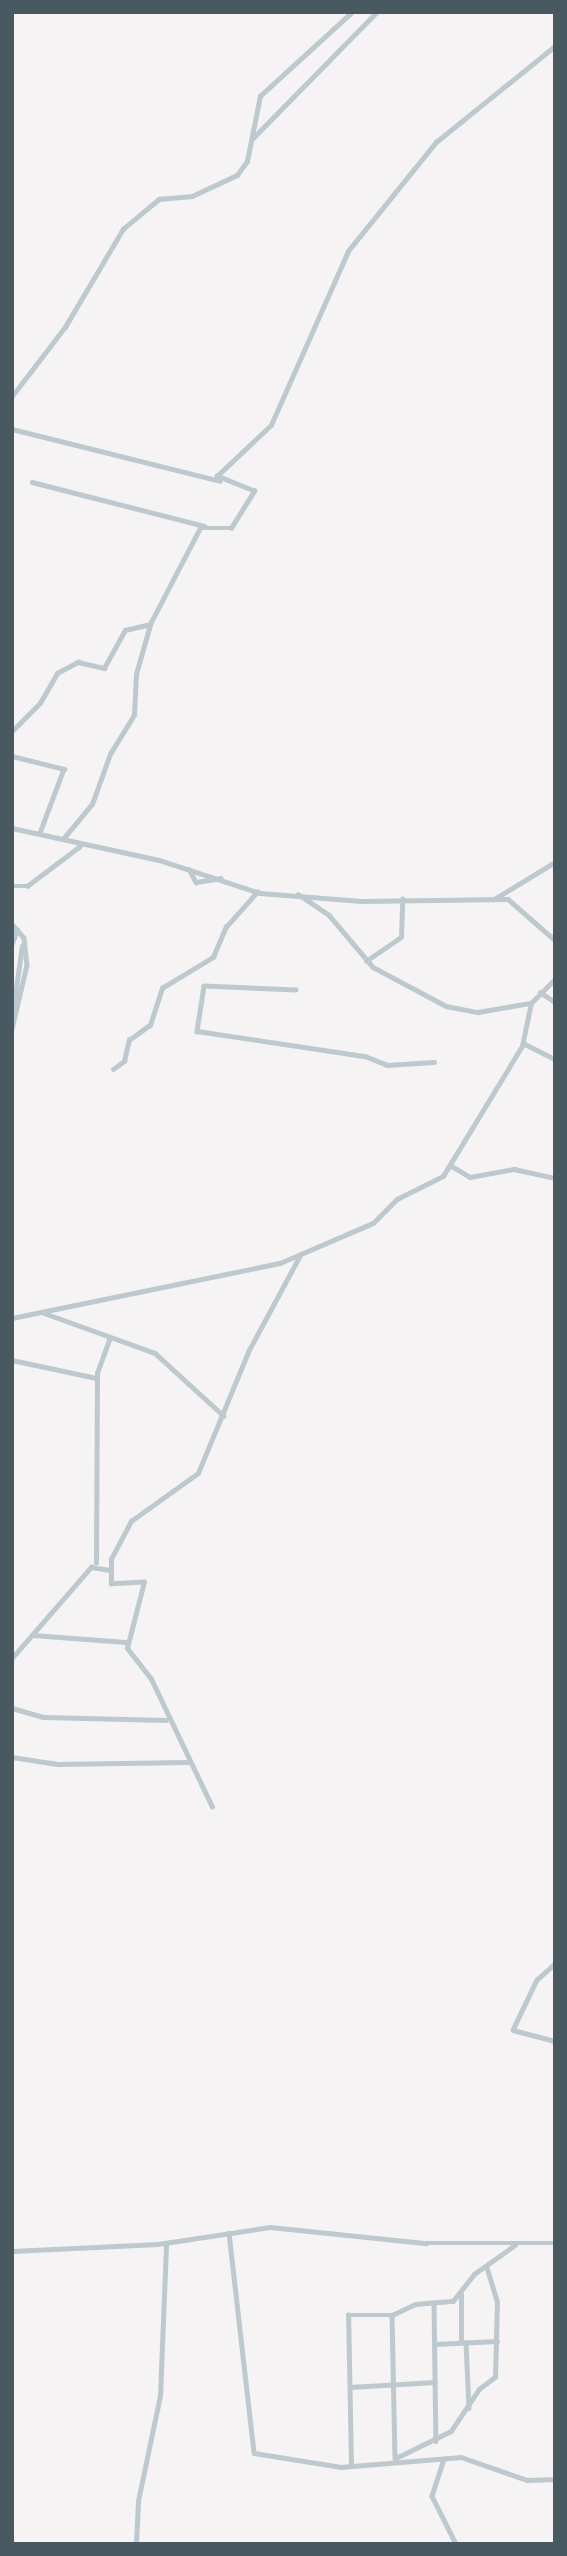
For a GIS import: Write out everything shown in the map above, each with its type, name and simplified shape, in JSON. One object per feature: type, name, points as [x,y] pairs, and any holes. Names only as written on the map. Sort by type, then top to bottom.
[{"type":"street","points":[[12,396],[65,327],[133,218],[159,199],[192,196],[230,181],[244,168],[263,92],[352,12]]},
{"type":"street","points":[[250,143],[377,12]]},
{"type":"street","points":[[220,482],[218,474],[271,425],[340,264],[391,193],[472,107],[555,46]]},
{"type":"street","points":[[12,429],[254,493],[229,530],[206,527],[32,482]]},
{"type":"street","points":[[63,839],[92,804],[110,754],[134,715],[136,674],[150,624],[197,532],[206,527]]},
{"type":"street","points":[[12,731],[40,704],[57,673],[78,662],[104,668],[125,630],[150,624]]},
{"type":"street","points":[[12,756],[64,769],[40,833]]},
{"type":"street","points":[[12,828],[63,839],[80,846],[189,869],[257,892],[402,899],[496,898],[521,905],[555,940]]},
{"type":"street","points":[[12,886],[27,886],[80,846]]},
{"type":"street","points":[[496,898],[555,862]]},
{"type":"street","points":[[189,869],[196,882],[220,878]]},
{"type":"street","points":[[113,1069],[124,1060],[129,1040],[150,1026],[162,988],[213,957],[226,927],[257,892]]},
{"type":"street","points":[[296,893],[329,915],[366,961],[446,1006],[478,1012],[531,1003]]},
{"type":"street","points":[[366,961],[401,937],[402,899]]},
{"type":"street","points":[[12,924],[24,946],[27,972],[12,1029]]},
{"type":"street","points":[[17,930],[12,944],[24,946]]},
{"type":"street","points":[[12,1015],[24,946]]},
{"type":"street","points":[[12,1318],[300,1256],[373,1223],[397,1199],[439,1180],[523,1043],[531,1003],[555,979]]},
{"type":"street","points":[[296,990],[204,986],[197,1031],[387,1065],[434,1062]]},
{"type":"street","points":[[540,992],[555,1002]]},
{"type":"street","points":[[523,1043],[555,1059]]},
{"type":"street","points":[[450,1164],[470,1177],[514,1169],[555,1178]]},
{"type":"street","points":[[126,1642],[144,1582],[111,1584],[110,1570],[122,1530],[192,1482],[225,1416],[248,1350],[300,1256]]},
{"type":"street","points":[[44,1312],[155,1353],[225,1416]]},
{"type":"street","points":[[12,1658],[96,1563],[97,1378],[110,1338]]},
{"type":"street","points":[[12,1360],[97,1378]]},
{"type":"street","points":[[96,1563],[110,1570]]},
{"type":"street","points":[[33,1635],[126,1642]]},
{"type":"street","points":[[126,1642],[152,1679],[166,1720],[212,1807]]},
{"type":"street","points":[[12,1708],[44,1717],[166,1720]]},
{"type":"street","points":[[12,1758],[188,1762]]},
{"type":"street","points":[[555,1964],[537,1980],[513,2030],[555,2041]]},
{"type":"street","points":[[12,2251],[159,2244],[271,2227],[426,2243],[555,2243]]},
{"type":"street","points":[[229,2233],[253,2452],[351,2466],[395,2458],[467,2459],[527,2480],[555,2479]]},
{"type":"street","points":[[136,2544],[138,2501],[160,2396],[163,2250],[167,2243]]},
{"type":"street","points":[[159,2244],[163,2250]]},
{"type":"street","points":[[351,2466],[347,2317],[392,2315],[461,2294],[486,2267],[516,2244]]},
{"type":"street","points":[[395,2458],[436,2441],[469,2409],[497,2372],[496,2293],[486,2267]]},
{"type":"street","points":[[461,2294],[469,2409]]},
{"type":"street","points":[[434,2303],[436,2441]]},
{"type":"street","points":[[392,2315],[395,2458]]},
{"type":"street","points":[[434,2344],[497,2341]]},
{"type":"street","points":[[350,2386],[435,2382]]},
{"type":"street","points":[[444,2459],[432,2496],[456,2544]]}]
